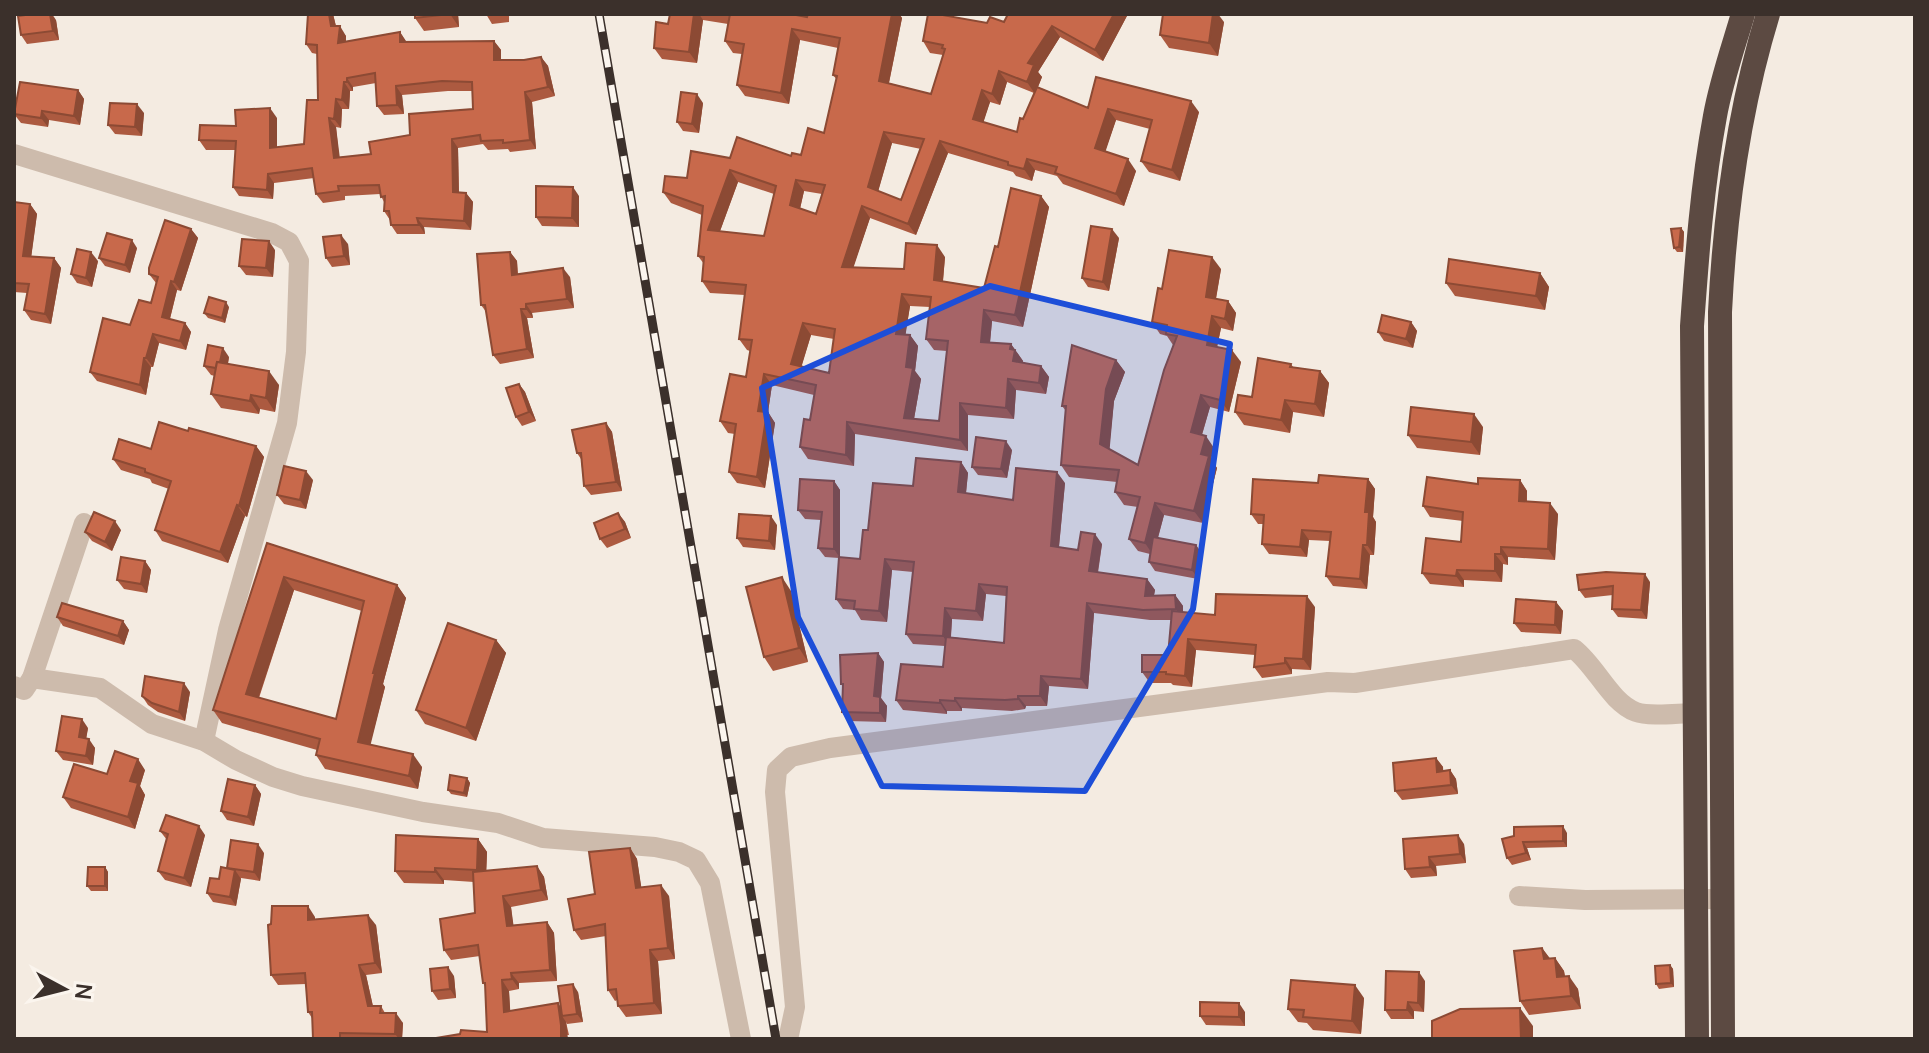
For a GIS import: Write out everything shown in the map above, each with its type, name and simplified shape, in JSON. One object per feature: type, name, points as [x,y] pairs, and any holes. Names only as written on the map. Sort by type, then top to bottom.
[{"type":"highway","points":[[1697,1039],[1691,394],[1698,238],[1716,113],[1743,14]]},
{"type":"highway","points":[[1723,1039],[1718,397],[1722,284],[1736,143],[1768,14]]},
{"type":"street","points":[[14,154],[272,233],[289,242],[299,261],[296,352],[287,423],[228,630],[204,741]]},
{"type":"street","points":[[84,523],[23,682],[100,688],[152,724],[204,741],[249,766],[302,786],[423,812],[498,823],[543,838],[655,847],[679,852],[696,860],[710,883],[741,1039]]},
{"type":"street","points":[[785,1039],[789,1035],[795,1007],[775,792],[777,770],[791,757],[830,748],[1328,682],[1355,683],[1574,649],[1588,660],[1620,703],[1638,713],[1694,713]]},
{"type":"street","points":[[1519,896],[1585,900],[1722,899]]},
{"type":"highlighted area","points":[[990,286],[1230,344],[1193,609],[1085,791],[882,786],[798,617],[762,388]]},
{"type":"building","points":[[50,14],[53,31],[21,35],[18,16]]},
{"type":"building","points":[[308,14],[329,14],[331,26],[340,26],[338,43],[400,32],[400,42],[494,41],[494,60],[541,57],[548,87],[525,92],[530,140],[503,143],[503,140],[481,141],[480,135],[452,139],[453,192],[466,193],[464,221],[417,218],[419,225],[391,225],[389,211],[384,211],[385,196],[381,197],[379,185],[338,186],[339,191],[316,194],[312,168],[268,174],[267,190],[233,187],[236,141],[199,140],[200,125],[236,126],[235,110],[270,108],[270,148],[304,144],[307,100],[318,100],[317,45],[306,44]],"holes":[[[375,73],[377,106],[397,105],[396,86],[442,81],[472,82],[473,109],[409,114],[410,135],[369,142],[371,154],[334,158],[329,118],[334,119],[336,99],[342,100],[347,78]]]},
{"type":"building","points":[[415,14],[450,14],[415,18]]},
{"type":"building","points":[[670,14],[694,14],[689,52],[654,48],[656,22],[668,24]]},
{"type":"building","points":[[730,14],[807,17],[808,14],[892,14],[879,81],[931,94],[945,49],[943,45],[923,41],[928,14],[987,23],[990,17],[1004,22],[1008,14],[1114,14],[1095,50],[1052,26],[1028,63],[1034,65],[1027,82],[999,71],[992,94],[982,90],[973,119],[1017,132],[1020,118],[1023,119],[1037,87],[1088,108],[1096,77],[1191,101],[1172,170],[1141,161],[1152,120],[1108,109],[1095,148],[1128,159],[1116,194],[1055,173],[1057,167],[1027,159],[1024,169],[940,141],[908,224],[862,206],[842,267],[904,269],[906,243],[937,245],[934,280],[984,288],[995,246],[998,247],[1011,188],[1041,196],[1015,315],[984,310],[981,342],[1011,344],[1010,349],[1015,350],[1013,361],[1041,366],[1039,383],[1008,379],[1006,408],[960,403],[960,440],[847,422],[846,455],[800,447],[804,419],[810,420],[816,385],[764,374],[758,411],[767,412],[757,477],[729,472],[736,424],[720,421],[730,374],[746,377],[752,340],[739,339],[746,285],[702,281],[704,257],[698,256],[703,206],[663,192],[665,176],[687,178],[691,151],[730,158],[737,137],[791,156],[792,153],[801,155],[808,128],[824,133],[837,76],[833,75],[840,38],[792,29],[781,93],[737,85],[744,44],[725,41]],"holes":[[[884,132],[924,139],[901,200],[868,187]],[[730,170],[776,186],[764,236],[708,230]],[[796,180],[825,185],[816,214],[790,205]],[[902,294],[931,297],[926,339],[948,341],[939,421],[904,418],[913,368],[906,367],[910,335],[896,334]],[[803,323],[835,329],[829,373],[791,364]]]},
{"type":"building","points":[[1163,14],[1213,14],[1209,43],[1160,35]]},
{"type":"building","points":[[20,82],[78,90],[74,116],[42,111],[41,118],[14,114]]},
{"type":"building","points":[[681,92],[697,94],[692,124],[677,122]]},
{"type":"building","points":[[110,103],[137,104],[135,127],[108,125]]},
{"type":"building","points":[[536,186],[573,187],[572,218],[536,217]]},
{"type":"building","points":[[14,202],[30,204],[23,256],[54,258],[45,314],[24,310],[29,284],[14,283]]},
{"type":"building","points":[[165,220],[191,229],[174,282],[171,281],[162,317],[185,323],[180,341],[153,334],[144,358],[140,385],[90,372],[103,318],[130,325],[139,300],[151,303],[158,277],[149,274],[149,268]]},
{"type":"building","points":[[1091,226],[1112,229],[1103,282],[1082,278]]},
{"type":"building","points":[[1681,228],[1679,247],[1674,248],[1671,229]]},
{"type":"building","points":[[107,233],[132,240],[125,265],[99,258]]},
{"type":"building","points":[[341,235],[344,256],[326,258],[323,237]]},
{"type":"building","points":[[242,239],[269,241],[266,268],[239,266]]},
{"type":"building","points":[[77,249],[91,252],[86,278],[71,274]]},
{"type":"building","points":[[1169,250],[1212,257],[1206,297],[1228,301],[1225,319],[1212,316],[1207,345],[1232,350],[1220,400],[1201,395],[1191,432],[1206,436],[1201,454],[1209,456],[1194,511],[1155,503],[1145,543],[1129,539],[1140,497],[1115,492],[1119,470],[1061,465],[1066,406],[1062,406],[1072,345],[1116,360],[1106,389],[1100,444],[1138,465],[1164,370],[1177,336],[1166,334],[1167,325],[1152,322]]},
{"type":"building","points":[[510,252],[512,275],[563,268],[567,299],[526,304],[526,309],[521,309],[527,349],[493,355],[485,305],[481,305],[477,254]]},
{"type":"building","points":[[1449,259],[1540,273],[1536,296],[1446,283]]},
{"type":"building","points":[[209,297],[226,302],[222,318],[204,313]]},
{"type":"building","points":[[1382,315],[1411,322],[1406,339],[1378,332]]},
{"type":"building","points":[[208,345],[223,348],[216,368],[204,366]]},
{"type":"building","points":[[1258,358],[1320,371],[1315,404],[1285,400],[1281,420],[1235,412],[1238,395],[1252,397]]},
{"type":"building","points":[[217,362],[269,371],[266,398],[251,395],[250,401],[211,394]]},
{"type":"building","points":[[519,384],[529,412],[516,417],[506,388]]},
{"type":"building","points":[[1411,407],[1474,414],[1471,442],[1408,435]]},
{"type":"building","points":[[159,422],[256,446],[239,506],[220,552],[155,530],[171,481],[113,459],[119,439],[151,449]]},
{"type":"building","points":[[606,423],[616,482],[584,486],[581,453],[577,453],[572,430]]},
{"type":"building","points":[[976,437],[1006,441],[1001,469],[972,467]]},
{"type":"building","points":[[916,458],[961,462],[958,492],[1013,500],[1016,468],[1057,472],[1051,546],[1078,550],[1081,532],[1095,534],[1089,571],[1147,579],[1145,596],[1175,595],[1176,609],[1143,610],[1087,603],[1081,679],[1041,676],[1040,696],[1018,696],[1018,699],[1005,700],[955,698],[955,701],[940,700],[940,703],[896,700],[901,664],[943,667],[946,637],[1004,643],[1007,587],[979,584],[976,611],[945,608],[943,636],[906,634],[914,562],[885,559],[879,611],[854,609],[855,601],[836,599],[839,557],[860,559],[863,530],[868,530],[873,483],[913,486]]},
{"type":"building","points":[[284,466],[306,471],[300,500],[277,495]]},
{"type":"building","points":[[1319,475],[1368,479],[1365,512],[1369,512],[1367,545],[1363,545],[1360,579],[1326,576],[1331,532],[1302,530],[1300,547],[1262,544],[1264,515],[1251,514],[1253,479],[1318,483]]},
{"type":"building","points":[[1427,477],[1478,484],[1478,478],[1520,480],[1519,501],[1550,503],[1548,549],[1501,547],[1501,554],[1495,554],[1495,571],[1457,570],[1456,576],[1422,573],[1426,538],[1461,542],[1463,512],[1423,506]]},
{"type":"building","points":[[800,479],[834,481],[834,549],[818,548],[822,512],[798,510]]},
{"type":"building","points":[[94,512],[115,521],[105,542],[85,532]]},
{"type":"building","points":[[618,513],[625,529],[600,539],[594,523]]},
{"type":"building","points":[[739,514],[771,516],[769,541],[737,538]]},
{"type":"building","points":[[1153,537],[1196,545],[1192,570],[1149,562]]},
{"type":"building","points":[[267,543],[397,585],[358,742],[413,754],[409,776],[316,755],[320,739],[213,710]],"holes":[[[284,577],[364,601],[336,719],[246,694]]]},
{"type":"building","points":[[121,557],[145,561],[141,584],[117,580]]},
{"type":"building","points":[[1606,572],[1645,574],[1641,610],[1612,609],[1613,586],[1579,590],[1577,575]]},
{"type":"building","points":[[782,577],[799,648],[764,657],[746,587]]},
{"type":"building","points":[[1216,594],[1307,596],[1303,659],[1285,658],[1285,663],[1254,667],[1256,645],[1188,639],[1185,676],[1142,672],[1142,655],[1168,655],[1172,611],[1215,615]]},
{"type":"building","points":[[1516,599],[1556,602],[1555,625],[1514,623]]},
{"type":"building","points":[[62,603],[123,621],[118,636],[57,617]]},
{"type":"building","points":[[448,623],[496,640],[466,728],[416,710]]},
{"type":"building","points":[[878,653],[874,696],[880,697],[880,713],[842,712],[840,655]]},
{"type":"building","points":[[145,676],[184,683],[179,712],[152,703],[142,696]]},
{"type":"building","points":[[62,716],[82,719],[79,737],[89,739],[86,756],[56,751]]},
{"type":"building","points":[[115,751],[138,759],[130,781],[138,783],[128,817],[63,797],[74,764],[107,774]]},
{"type":"building","points":[[1436,758],[1437,772],[1450,770],[1451,785],[1395,791],[1393,763]]},
{"type":"building","points":[[450,775],[467,778],[464,793],[448,790]]},
{"type":"building","points":[[228,779],[255,785],[248,817],[221,811]]},
{"type":"building","points":[[166,815],[199,826],[184,878],[158,871],[168,834],[160,831]]},
{"type":"building","points":[[1563,826],[1563,841],[1523,842],[1526,853],[1507,858],[1502,839],[1514,836],[1514,827]]},
{"type":"building","points":[[396,835],[478,839],[477,870],[435,868],[435,872],[395,871]]},
{"type":"building","points":[[1458,835],[1460,854],[1429,857],[1430,867],[1405,869],[1403,839]]},
{"type":"building","points":[[231,840],[258,844],[254,872],[227,868]]},
{"type":"building","points":[[630,848],[636,888],[661,885],[668,948],[650,950],[654,1003],[618,1006],[616,989],[608,990],[605,924],[574,930],[568,899],[595,894],[589,852]]},
{"type":"building","points":[[537,866],[541,890],[503,896],[507,926],[547,922],[550,970],[511,973],[512,979],[502,980],[504,1012],[558,1003],[561,1039],[430,1039],[460,1034],[461,1030],[487,1032],[485,983],[478,945],[444,950],[440,919],[475,913],[473,872]]},
{"type":"building","points":[[88,867],[105,867],[105,886],[87,886]]},
{"type":"building","points":[[221,867],[235,870],[230,897],[207,893],[210,878],[219,879]]},
{"type":"building","points":[[272,906],[308,906],[308,920],[368,915],[375,963],[359,965],[368,1006],[381,1006],[380,1013],[396,1013],[395,1034],[340,1033],[340,1039],[313,1039],[305,973],[271,975],[268,925],[271,924]]},
{"type":"building","points":[[1542,948],[1544,959],[1555,958],[1557,977],[1569,976],[1571,996],[1520,1001],[1514,951]]},
{"type":"building","points":[[1670,965],[1671,983],[1656,984],[1655,966]]},
{"type":"building","points":[[448,967],[450,989],[432,991],[430,969]]},
{"type":"building","points":[[1386,971],[1419,972],[1418,1003],[1408,1002],[1407,1010],[1385,1010]]},
{"type":"building","points":[[1291,980],[1355,985],[1352,1021],[1303,1017],[1304,1010],[1288,1009]]},
{"type":"building","points":[[573,984],[577,1014],[562,1016],[558,986]]},
{"type":"building","points":[[1200,1002],[1239,1003],[1239,1017],[1200,1016]]},
{"type":"building","points":[[1520,1008],[1521,1039],[1432,1039],[1432,1021],[1460,1009]]},
{"type":"railway","points":[[599,14],[776,1039]]}]
